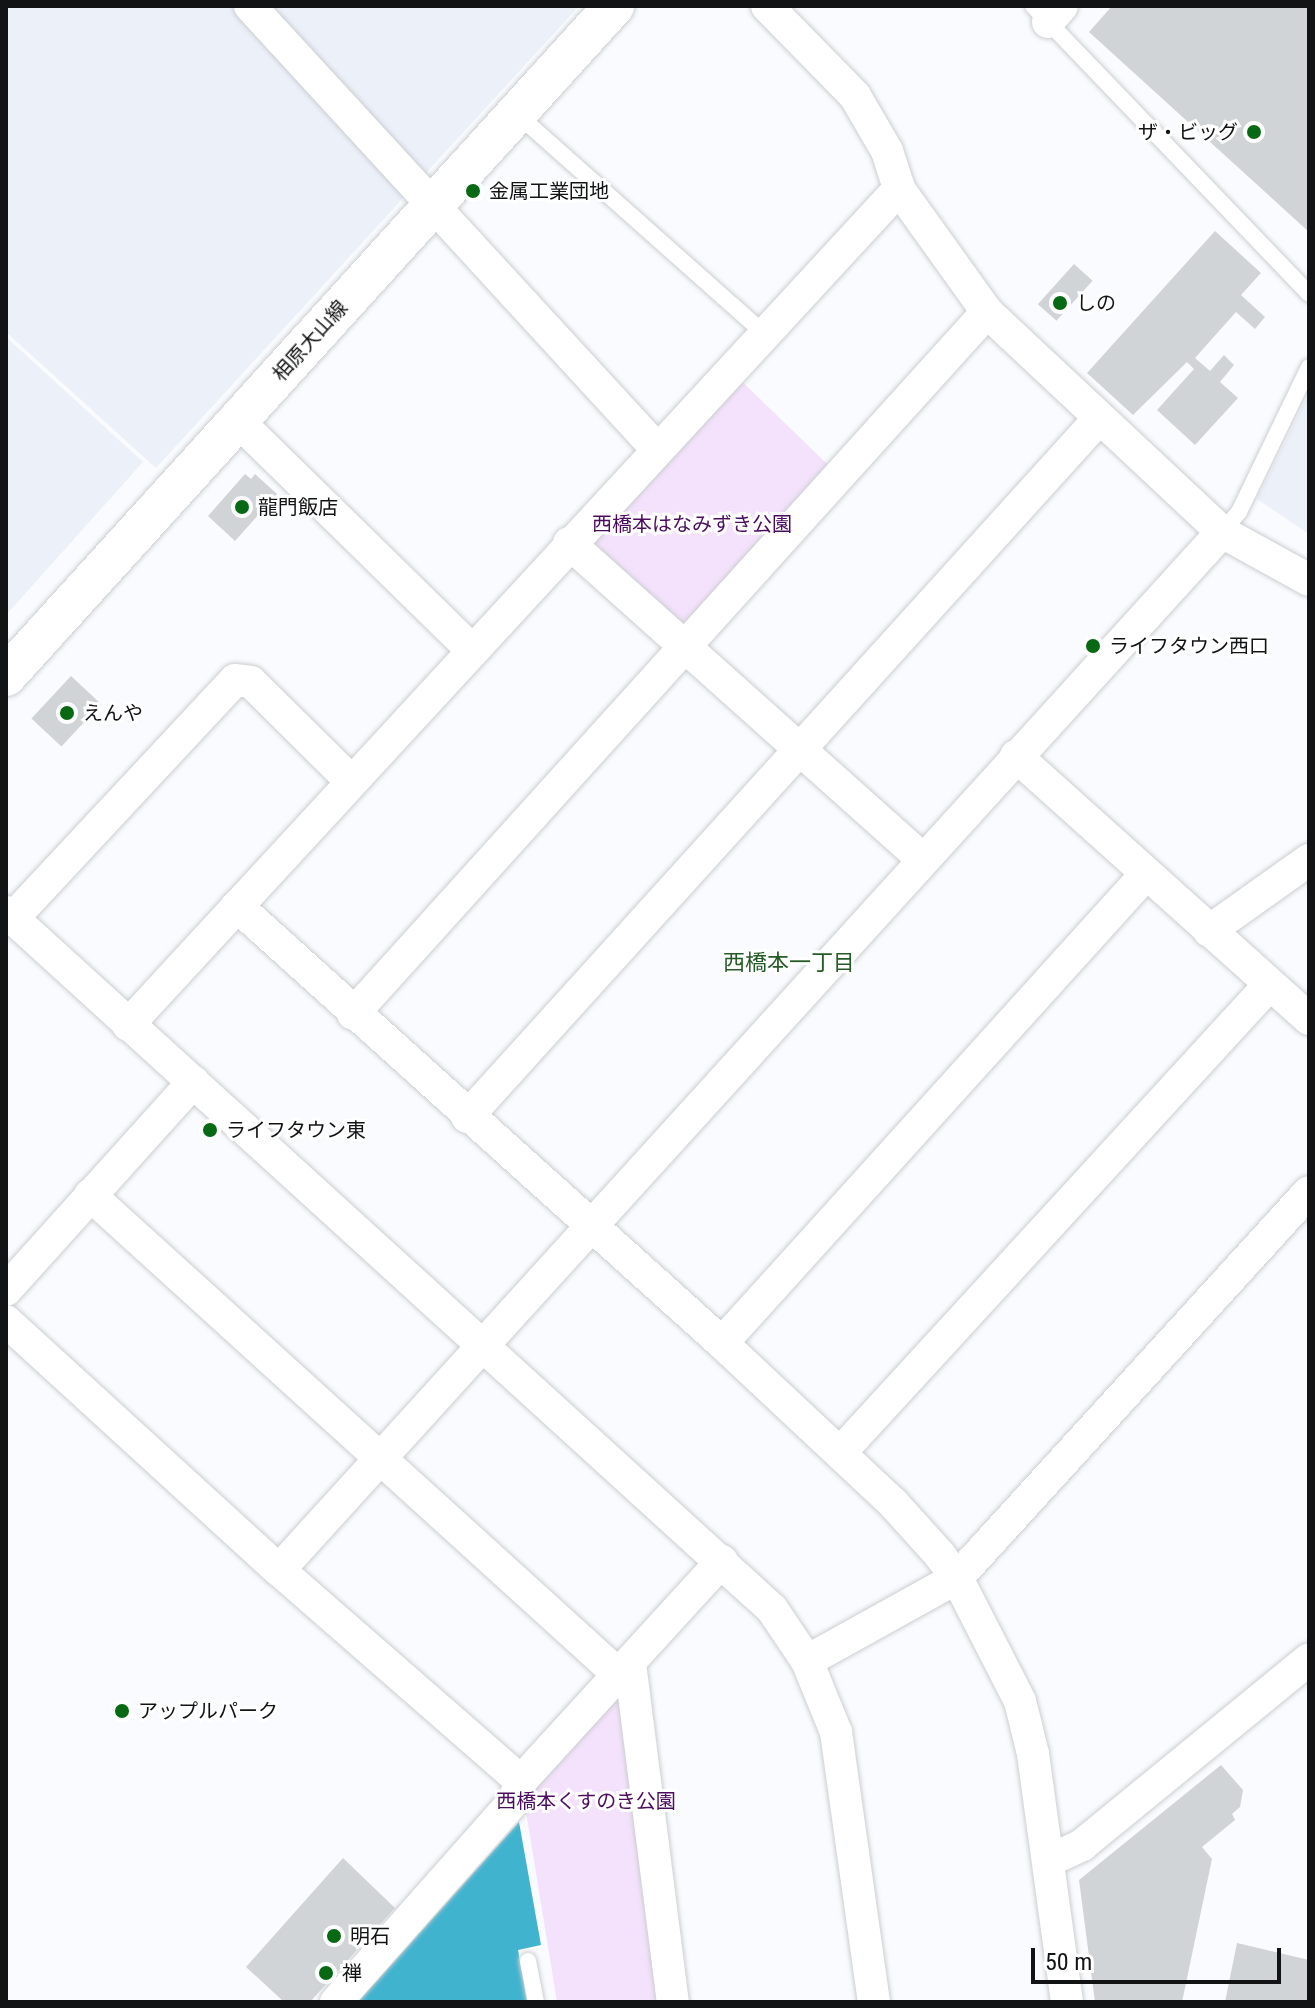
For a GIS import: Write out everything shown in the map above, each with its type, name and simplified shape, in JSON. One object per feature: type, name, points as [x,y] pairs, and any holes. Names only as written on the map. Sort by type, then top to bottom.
[{"type":"street","points":[[250,6],[657,449]]},
{"type":"street","name":"相原大山線","points":[[6,676],[614,6]]},
{"type":"street","points":[[767,6],[837,73],[863,107],[887,151],[899,189],[987,312],[1098,420],[1222,532],[1309,580]]},
{"type":"street","points":[[128,1025],[349,779],[899,189]]},
{"type":"street","points":[[353,1014],[987,312]]},
{"type":"street","points":[[467,1117],[1098,420]]},
{"type":"street","points":[[238,421],[470,648]]},
{"type":"street","points":[[279,1570],[1222,532]]},
{"type":"street","points":[[569,543],[923,860]]},
{"type":"street","points":[[349,779],[251,682],[235,680],[9,915],[485,1344],[772,1609],[807,1661],[836,1732],[874,2002]]},
{"type":"street","points":[[1016,756],[1309,1019]]},
{"type":"street","points":[[1209,931],[1309,860]]},
{"type":"street","points":[[722,1343],[1146,874]]},
{"type":"street","points":[[237,906],[840,1453],[893,1503],[957,1578],[1020,1701],[1048,1861],[1067,2002]]},
{"type":"street","points":[[840,1453],[1270,984]]},
{"type":"street","points":[[6,1290],[193,1082]]},
{"type":"street","points":[[807,1661],[957,1578],[1309,1192]]},
{"type":"street","points":[[90,1195],[380,1460],[625,1669],[673,2002]]},
{"type":"street","points":[[6,1321],[279,1570],[521,1781]]},
{"type":"street","points":[[336,2002],[513,1802],[521,1781],[722,1561]]},
{"type":"street","points":[[1048,1861],[1082,1845],[1309,1659]]},
{"type":"lane","points":[[1048,11],[1309,294]]},
{"type":"lane","points":[[517,114],[765,334]]},
{"type":"lane","points":[[1222,532],[1239,512],[1309,367]]},
{"type":"lane","points":[[528,1961],[536,2002]]},
{"type":"shaded area","points":[[6,6],[579,6],[156,468],[6,332]]},
{"type":"shaded area","points":[[6,337],[143,462],[6,615]]},
{"type":"shaded area","points":[[1309,393],[1309,534],[1257,499]]},
{"type":"green space","name":"西橋本はなみずき公園","points":[[731,371],[840,476],[676,646],[567,541]]},
{"type":"green space","name":"西橋本くすのき公園","points":[[619,1675],[673,2002],[557,2002],[521,1781]]},
{"type":"water","points":[[519,1822],[541,1945],[518,1950],[527,2002],[358,2002]]},
{"type":"building","name":"ザ・ビッグ","points":[[1112,6],[1309,6],[1309,232],[1089,32]]},
{"type":"building","points":[[1215,231],[1261,273],[1241,295],[1265,317],[1255,329],[1236,312],[1195,358],[1210,371],[1224,355],[1234,365],[1220,382],[1238,398],[1195,445],[1157,410],[1194,369],[1187,362],[1133,415],[1087,373]]},
{"type":"building","points":[[1074,264],[1093,281],[1056,321],[1038,304]]},
{"type":"building","points":[[245,474],[251,479],[255,474],[277,494],[235,541],[208,516]]},
{"type":"building","points":[[71,676],[101,704],[61,746],[31,718]]},
{"type":"building","points":[[1221,1765],[1243,1790],[1240,1807],[1232,1814],[1235,1820],[1202,1847],[1212,1859],[1182,2002],[1095,2002],[1079,1880]]},
{"type":"building","points":[[343,1858],[395,1908],[310,2002],[284,2002],[246,1967]]},
{"type":"building","points":[[1237,1943],[1309,1960],[1309,2002],[1225,2002]]},
{"type":"place","name":"ザ・ビッグ","points":[[1254,132]]},
{"type":"place","name":"金属工業団地","points":[[473,191]]},
{"type":"place","name":"しの","points":[[1060,303]]},
{"type":"place","name":"龍門飯店","points":[[242,507]]},
{"type":"place","name":"ライフタウン西口","points":[[1093,646]]},
{"type":"place","name":"えんや","points":[[67,713]]},
{"type":"place","name":"ライフタウン東","points":[[210,1130]]},
{"type":"place","name":"アップルパーク","points":[[122,1711]]},
{"type":"place","name":"明石","points":[[334,1936]]},
{"type":"place","name":"禅","points":[[326,1973]]},
{"type":"district","name":"西橋本一丁目","points":[[789,963]]}]
